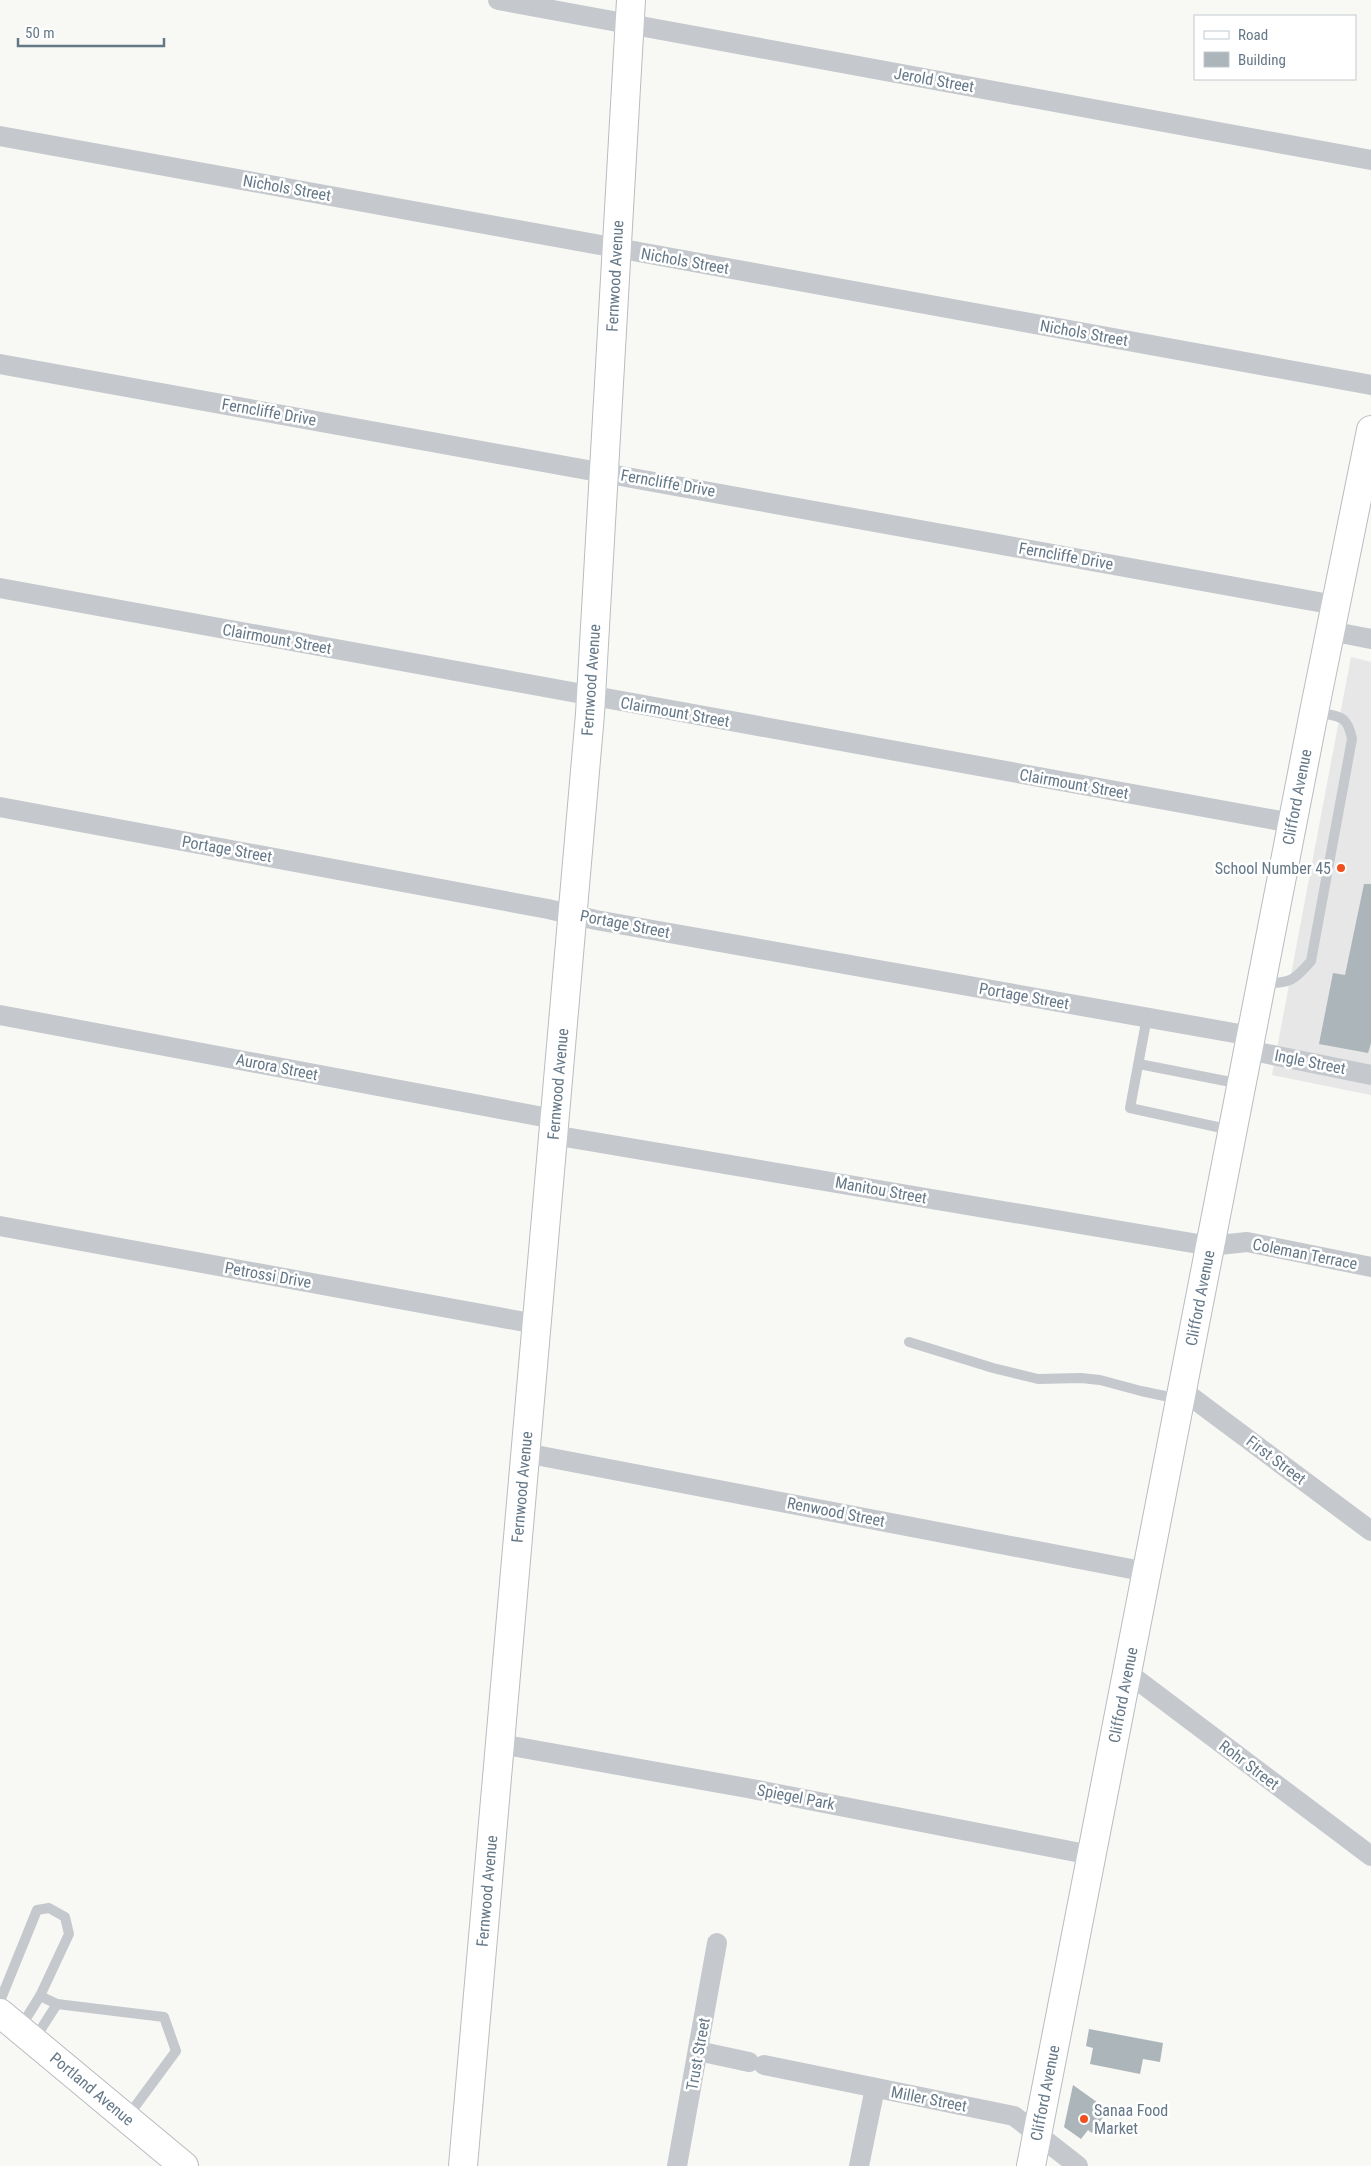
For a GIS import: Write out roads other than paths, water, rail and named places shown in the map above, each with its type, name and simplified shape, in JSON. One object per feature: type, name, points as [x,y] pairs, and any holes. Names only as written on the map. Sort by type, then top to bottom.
[{"type":"street","name":"Jerold Street","points":[[498,0],[631,12],[1371,160]]},
{"type":"street","name":"Fernwood Avenue","points":[[464,2166],[591,697],[631,12]]},
{"type":"street","name":"Nichols Street","points":[[0,136],[1371,385]]},
{"type":"street","name":"Ferncliffe Drive","points":[[0,364],[603,471],[1333,618],[1371,639]]},
{"type":"street","name":"Clifford Avenue","points":[[1031,2166],[1292,823],[1371,430]]},
{"type":"street","name":"Clairmount Street","points":[[0,588],[1292,823]]},
{"type":"street","name":"Portage Street","points":[[0,807],[572,914],[1147,1017],[1249,1043]]},
{"type":"street","name":"Aurora Street","points":[[0,1015],[554,1127]]},
{"type":"street","name":"Ingle Street","points":[[1249,1043],[1371,1075]]},
{"type":"street","name":"Manitou Street","points":[[554,1127],[1210,1246]]},
{"type":"street","name":"Petrossi Drive","points":[[0,1226],[536,1324]]},
{"type":"street","name":"Coleman Terrace","points":[[1210,1246],[1246,1242],[1371,1267]]},
{"type":"street","name":"First Street","points":[[1181,1394],[1371,1531]]},
{"type":"street","name":"Renwood Street","points":[[525,1453],[1147,1572]]},
{"type":"street","name":"Rohr Street","points":[[1128,1673],[1371,1856]]},
{"type":"street","name":"Spiegel Park","points":[[500,1744],[747,1788],[1092,1855]]},
{"type":"street","name":"Trust Street","points":[[677,2166],[717,1942]]},
{"type":"street","name":"Portland Avenue","points":[[18,2027],[184,2166]]},
{"type":"street","name":"Miller Street","points":[[698,2051],[1014,2116],[1078,2166]]},
{"type":"street","points":[[859,2166],[875,2088]]},
{"type":"lane","points":[[1261,984],[1289,982],[1297,978],[1311,961],[1352,739],[1349,725],[1342,718],[1314,712]]},
{"type":"lane","points":[[1147,1017],[1130,1108],[1232,1130]]},
{"type":"lane","points":[[1139,1064],[1242,1084]]},
{"type":"lane","points":[[909,1342],[992,1368],[1038,1379],[1081,1378],[1100,1380],[1141,1391],[1181,1394]]},
{"type":"lane","points":[[0,2000],[37,1910],[49,1908],[65,1917],[69,1934],[40,1996],[18,2027]]},
{"type":"lane","points":[[40,1996],[57,2004],[164,2017],[176,2051],[126,2118]]},
{"type":"lane","points":[[18,2027],[57,2004]]},
{"type":"place","name":"School Number 45","points":[[1341,868]]},
{"type":"place","name":"Sanaa Food Market","points":[[1084,2119]]}]
